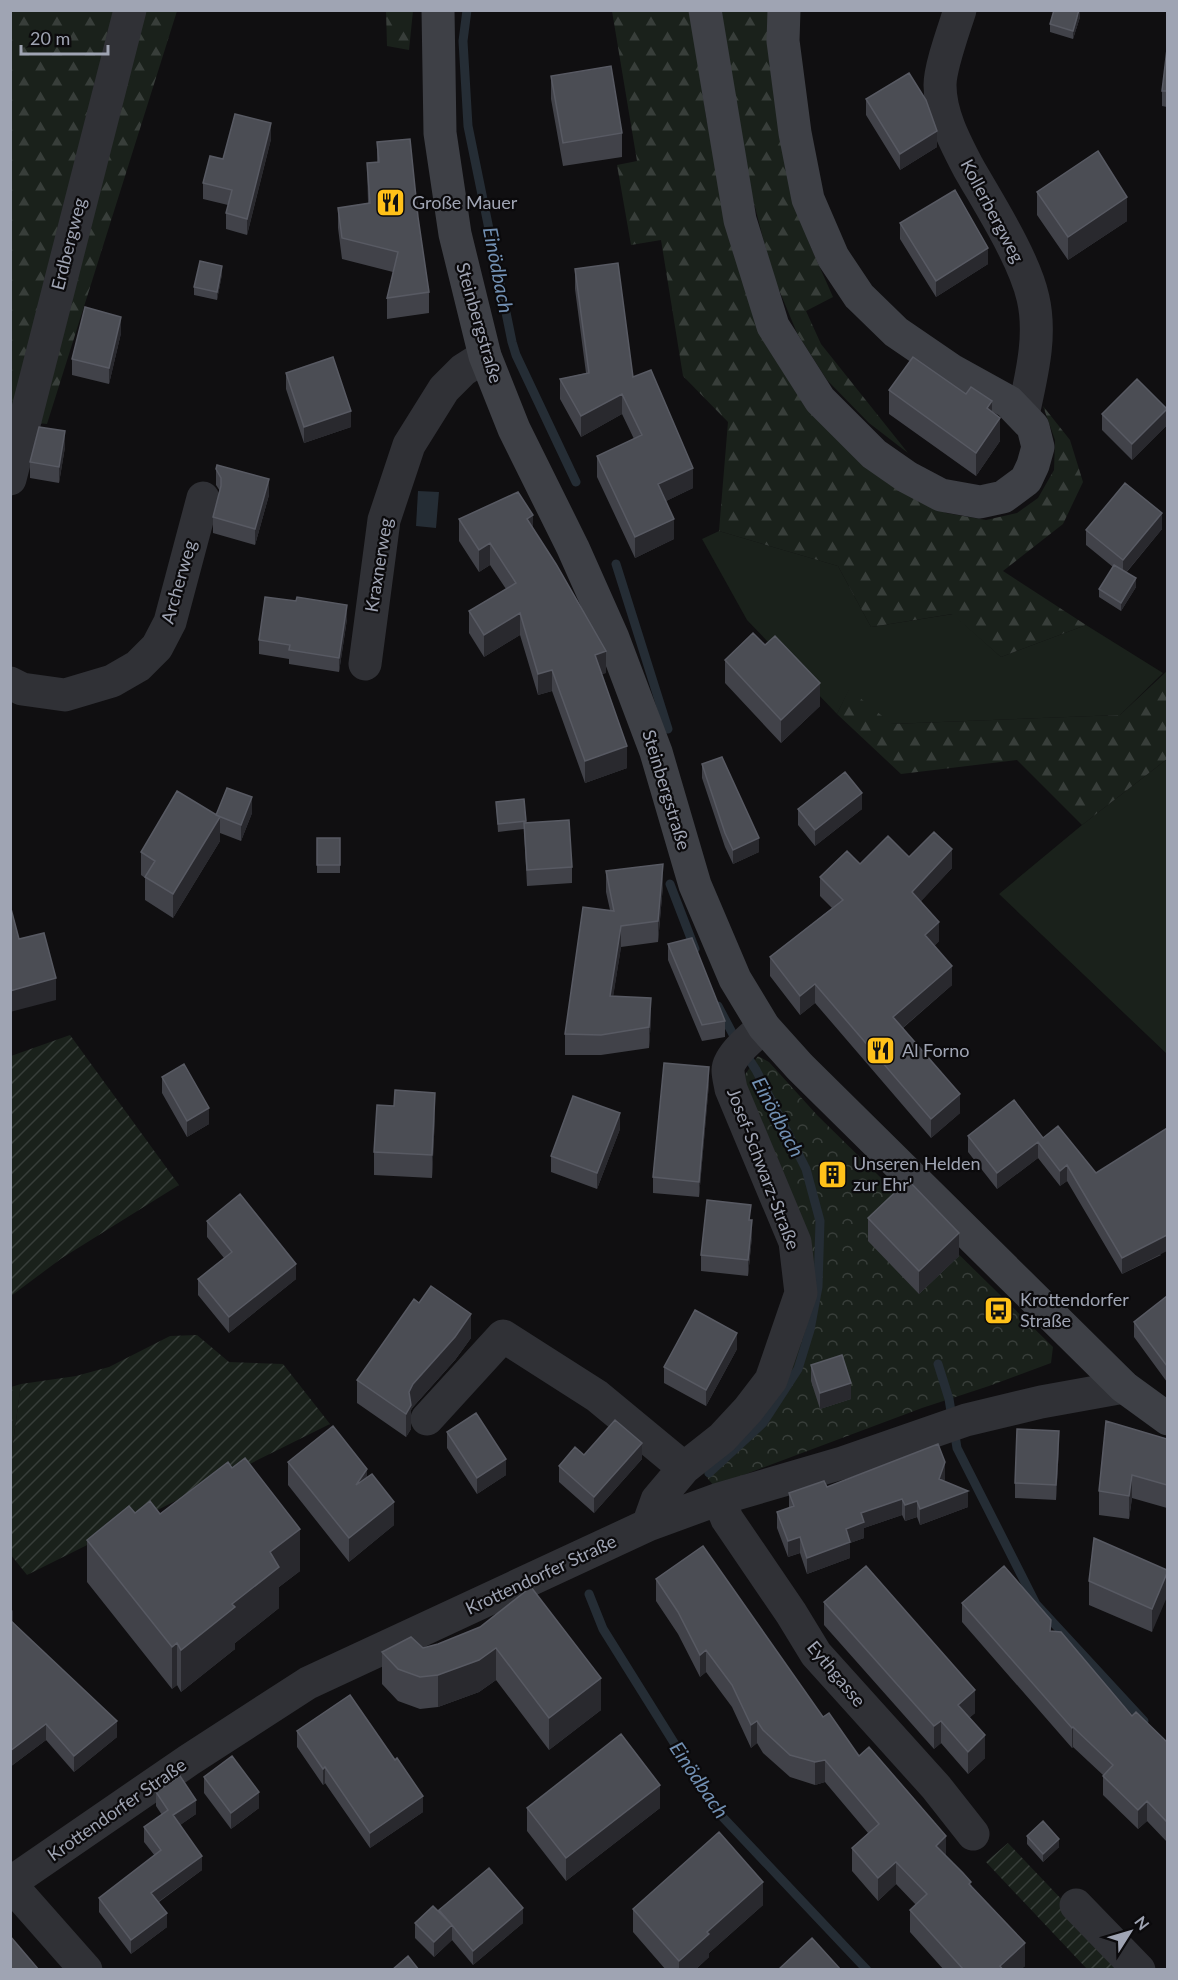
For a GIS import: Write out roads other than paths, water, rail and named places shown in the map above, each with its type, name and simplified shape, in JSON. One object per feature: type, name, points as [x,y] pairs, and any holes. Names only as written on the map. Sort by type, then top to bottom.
[{"type":"main road","name":"Steinbergstraße","points":[[438,10],[440,133],[454,234],[485,356],[514,429],[573,548],[613,638],[656,752],[695,885],[735,979],[744,1048],[800,1067],[1124,1387],[1167,1419]]},
{"type":"main road","points":[[705,10],[740,220],[773,326],[820,400],[874,454],[907,477],[941,495],[980,502],[1004,497],[1026,480],[1033,465],[1038,447],[1033,427],[1009,402],[953,371],[896,332],[859,296],[833,257],[808,199],[795,133],[783,41],[784,10]]},
{"type":"street","name":"Erdbergweg","points":[[10,479],[130,10]]},
{"type":"street","name":"Kollerbergweg","points":[[960,10],[950,40],[940,85],[946,121],[961,154],[1022,266],[1034,298],[1037,335],[1034,369],[1023,416]]},
{"type":"street","name":"Kraxnerweg","points":[[365,664],[384,520],[409,445],[444,389],[463,370],[485,356]]},
{"type":"street","name":"Archerweg","points":[[10,683],[22,689],[65,695],[111,681],[138,666],[157,647],[170,622],[203,498]]},
{"type":"street","name":"Josef-Schwarz-Straße","points":[[648,1525],[657,1500],[684,1468],[722,1438],[771,1380],[801,1293],[795,1242],[731,1089],[744,1048]]},
{"type":"street","points":[[427,1419],[503,1336],[597,1396],[684,1468]]},
{"type":"street","name":"Krottendorfer Straße","points":[[10,1883],[189,1760],[308,1683],[648,1525],[719,1499],[842,1463],[953,1424],[1041,1402],[1124,1387]]},
{"type":"street","name":"Eythgasse","points":[[719,1499],[727,1520],[791,1613],[816,1654],[936,1787],[973,1834]]},
{"type":"street","points":[[10,1883],[86,1970]]},
{"type":"street","points":[[1076,1905],[1138,1970]]},
{"type":"waterway","name":"Einödbach","points":[[467,10],[463,41],[468,126],[512,342],[576,482]]},
{"type":"waterway","name":"Einödbach","points":[[616,564],[668,729]]},
{"type":"waterway","name":"Einödbach","points":[[670,884],[695,949]]},
{"type":"waterway","name":"Einödbach","points":[[718,1006],[737,1042]]},
{"type":"waterway","name":"Einödbach","points":[[709,1473],[763,1423],[798,1369],[810,1330],[818,1287],[820,1221],[806,1169],[756,1070],[745,1053]]},
{"type":"waterway","name":"Einödbach","points":[[938,1364],[949,1399],[957,1448],[1036,1604],[1144,1721]]},
{"type":"waterway","name":"Einödbach","points":[[589,1594],[603,1629],[716,1810],[867,1970]]},
{"type":"place","name":"Große Mauer","points":[[391,203]]},
{"type":"place","name":"Al Forno","points":[[881,1051]]},
{"type":"place","name":"Unseren Helden zur Ehr'","points":[[832,1174]]},
{"type":"place","name":"Krottendorfer Straße","points":[[999,1310]]}]
